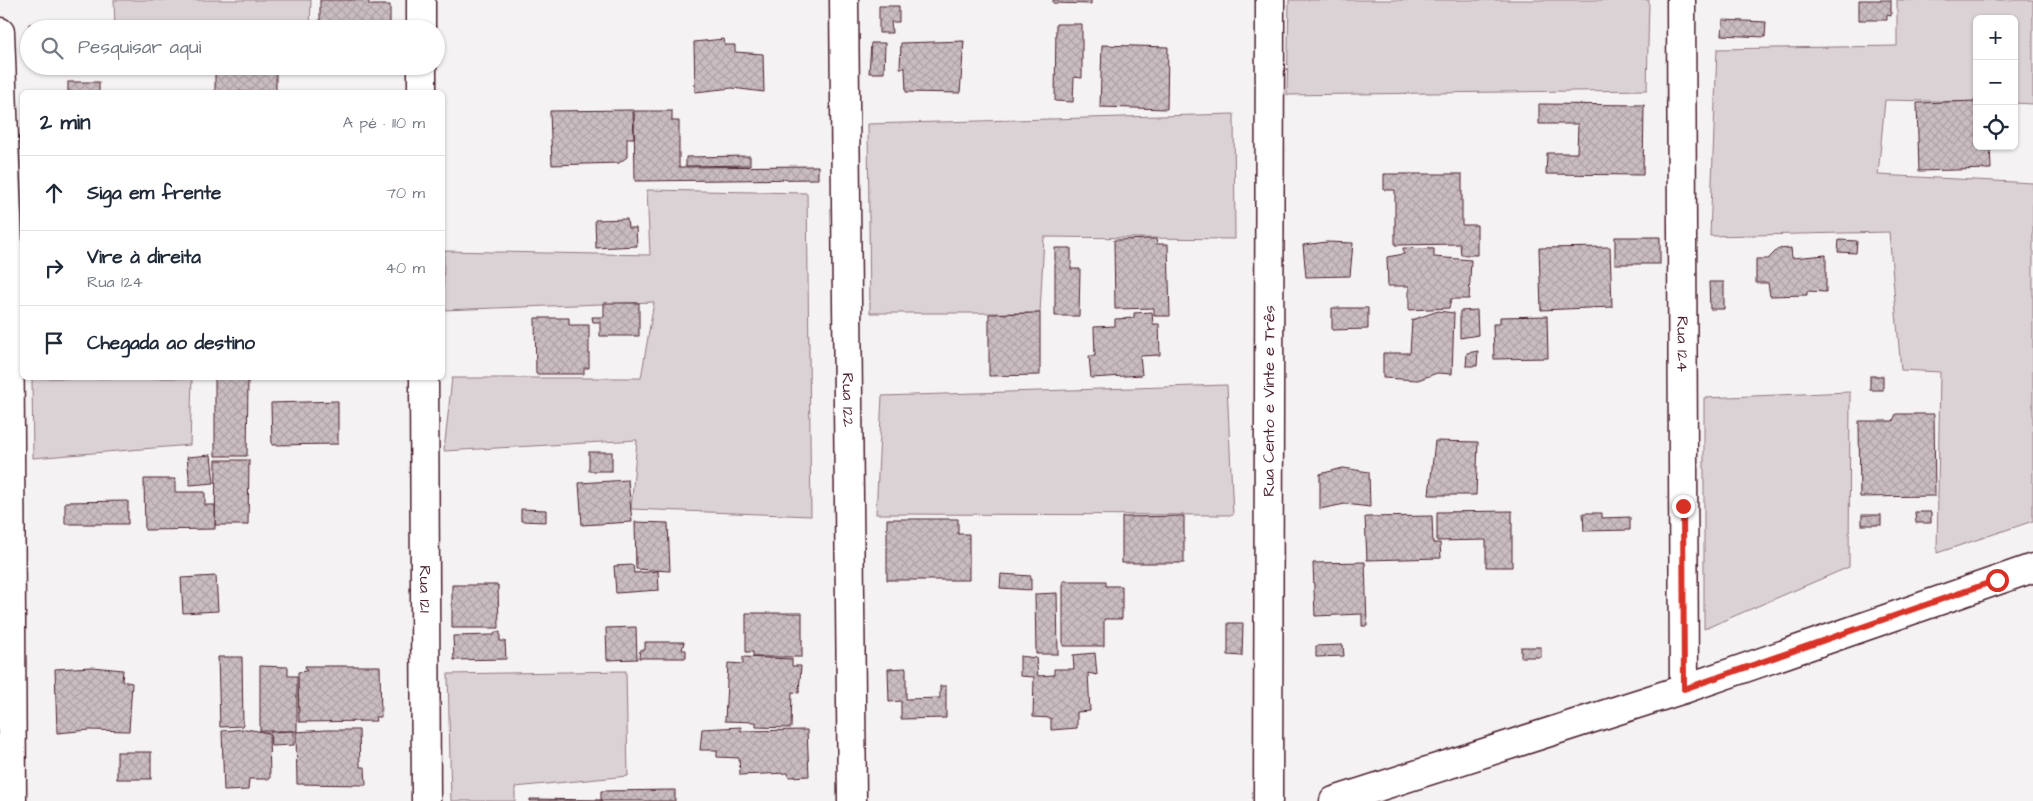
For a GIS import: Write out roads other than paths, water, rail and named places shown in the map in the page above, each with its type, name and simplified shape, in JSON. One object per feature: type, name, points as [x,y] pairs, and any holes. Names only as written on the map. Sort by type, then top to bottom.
[{"type":"street","points":[[421,0],[422,20]]},
{"type":"street","name":"Rua 122","points":[[844,0],[852,801]]},
{"type":"street","name":"Rua Cento e Vinte e Três","points":[[1268,801],[1270,0]]},
{"type":"street","name":"Rua 124","points":[[1681,0],[1684,689]]},
{"type":"street","points":[[0,32],[9,270],[12,801]]},
{"type":"street","points":[[422,75],[422,90]]},
{"type":"street","name":"Rua 121","points":[[424,380],[426,801]]},
{"type":"street","points":[[1334,801],[1684,689],[2033,568]]}]
